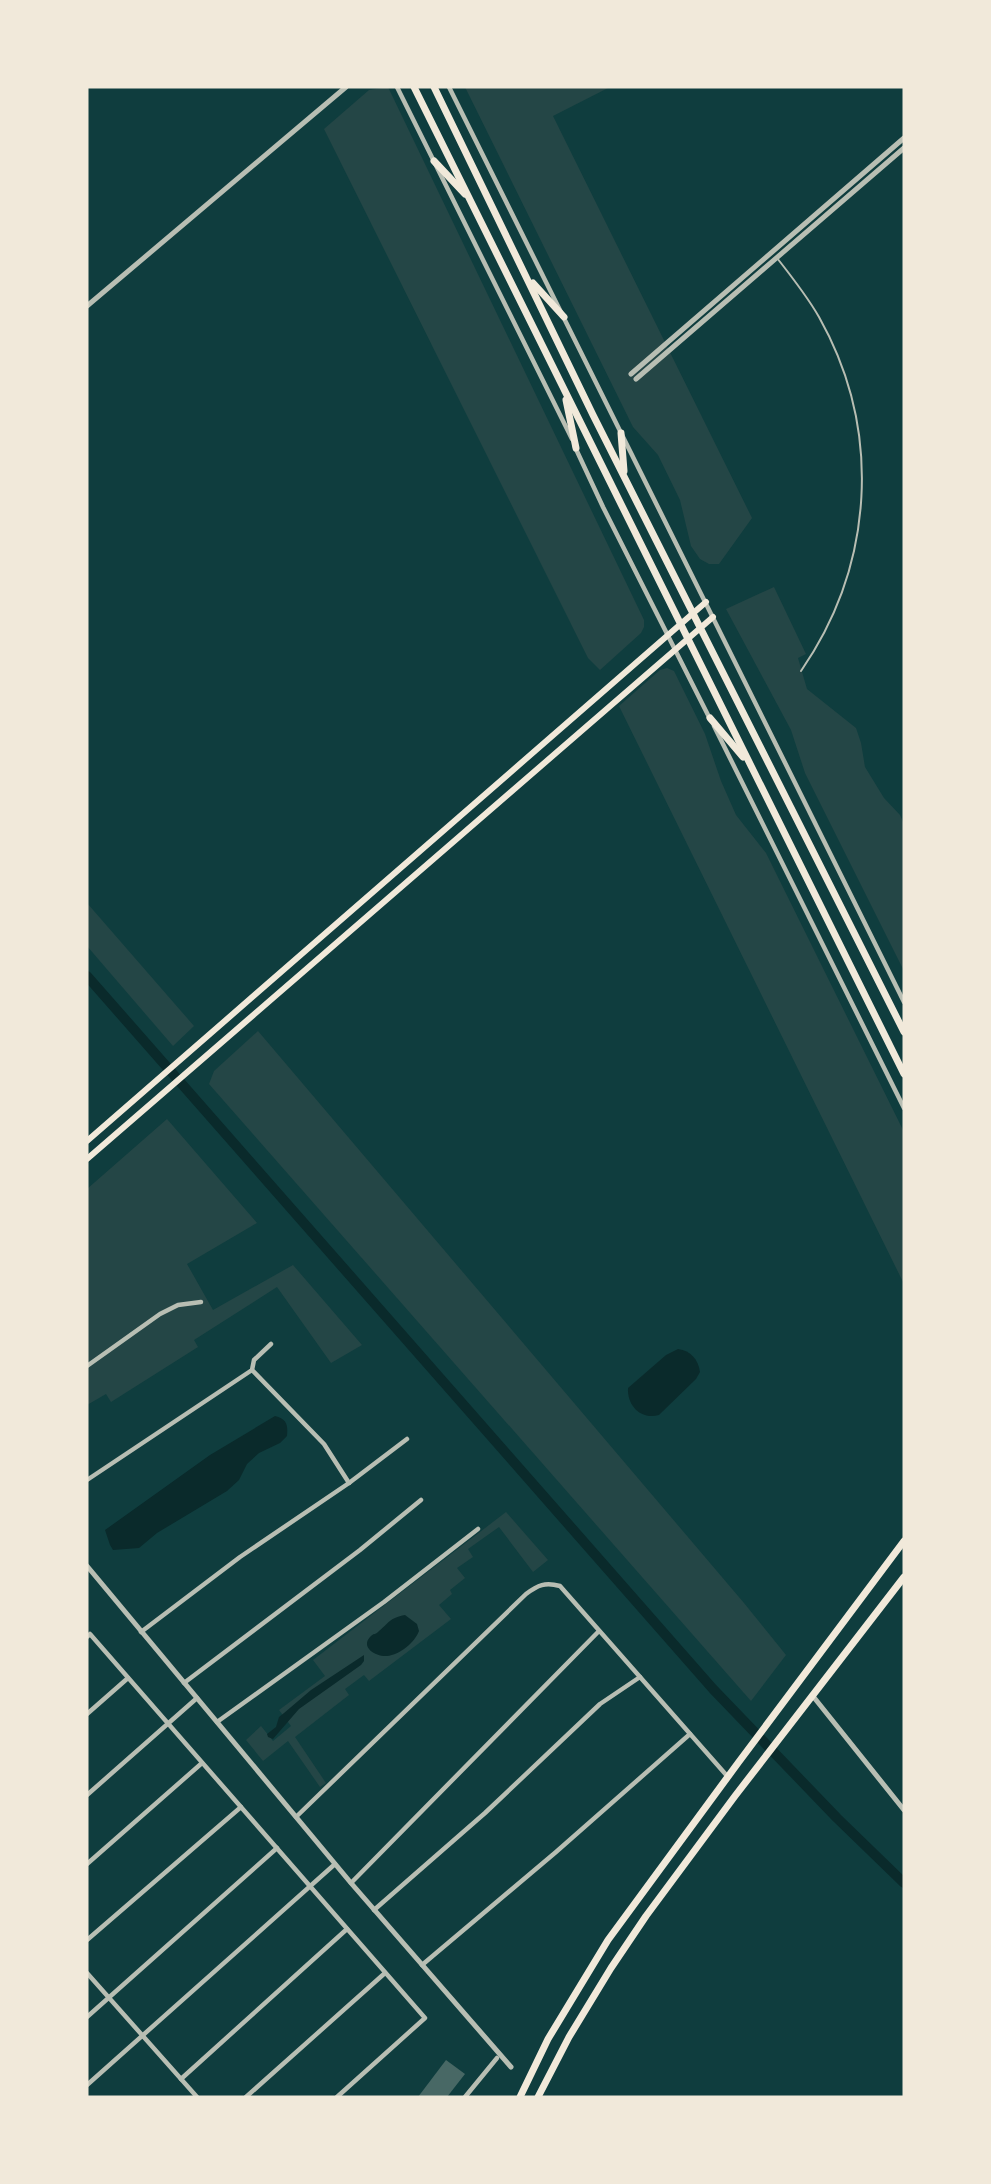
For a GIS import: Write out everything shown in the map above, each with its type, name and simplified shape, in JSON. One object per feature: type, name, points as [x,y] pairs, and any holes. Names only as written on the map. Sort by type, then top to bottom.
[{"type":"main road","points":[[414,87],[904,1074]]},
{"type":"main road","points":[[434,87],[625,477],[904,1032]]},
{"type":"main road","points":[[434,161],[470,200]]},
{"type":"main road","points":[[528,278],[564,317]]},
{"type":"main road","points":[[564,388],[576,448]]},
{"type":"main road","points":[[621,433],[625,477]]},
{"type":"main road","points":[[87,1141],[705,602]]},
{"type":"main road","points":[[87,1159],[713,617]]},
{"type":"main road","points":[[710,718],[750,765]]},
{"type":"main road","points":[[520,2097],[548,2039],[603,1949],[904,1541]]},
{"type":"main road","points":[[538,2097],[569,2037],[646,1916],[750,1776],[904,1577]]},
{"type":"street","points":[[87,306],[346,87]]},
{"type":"street","points":[[397,87],[603,507],[904,1107]]},
{"type":"street","points":[[449,87],[904,1002]]},
{"type":"street","points":[[775,255],[904,138]]},
{"type":"street","points":[[633,376],[904,148]]},
{"type":"street","points":[[87,1366],[160,1314],[178,1305],[201,1302]]},
{"type":"street","points":[[87,1480],[252,1370],[254,1360],[271,1344]]},
{"type":"street","points":[[252,1370],[324,1444],[349,1483]]},
{"type":"street","points":[[141,1632],[240,1557],[349,1483],[407,1439]]},
{"type":"street","points":[[184,1683],[360,1550],[421,1500]]},
{"type":"street","points":[[217,1722],[384,1602],[478,1529]]},
{"type":"street","points":[[87,1566],[351,1883],[511,2067]]},
{"type":"street","points":[[296,1817],[526,1594],[538,1585],[548,1582],[560,1586],[728,1777]]},
{"type":"street","points":[[351,1883],[599,1631]]},
{"type":"street","points":[[89,1635],[425,2018],[336,2097]]},
{"type":"street","points":[[374,1910],[485,1813],[600,1704],[640,1677]]},
{"type":"street","points":[[87,1714],[128,1678]]},
{"type":"street","points":[[812,1695],[904,1810]]},
{"type":"street","points":[[87,1795],[197,1698]]},
{"type":"street","points":[[422,1965],[556,1852],[690,1734]]},
{"type":"street","points":[[87,1864],[202,1763]]},
{"type":"street","points":[[87,1940],[241,1807]]},
{"type":"street","points":[[87,2017],[277,1848]]},
{"type":"street","points":[[87,2085],[335,1864]]},
{"type":"street","points":[[181,2079],[347,1929]]},
{"type":"street","points":[[87,1973],[197,2097]]},
{"type":"street","points":[[246,2097],[385,1973]]},
{"type":"street","points":[[465,2097],[497,2058]]},
{"type":"lane","points":[[775,255],[805,295],[829,337],[854,406],[861,449],[861,499],[851,569],[830,624],[818,648],[801,671]]},
{"type":"shaded area","points":[[388,87],[644,620],[641,633],[600,670],[588,658],[324,129],[369,90]]},
{"type":"shaded area","points":[[465,87],[610,87],[553,116],[752,518],[719,564],[709,564],[700,559],[691,546],[680,500],[658,455],[633,427]]},
{"type":"shaded area","points":[[774,587],[806,654],[798,658],[807,689],[856,728],[865,767],[884,798],[900,815],[904,824],[904,971],[805,773],[791,730],[726,609]]},
{"type":"shaded area","points":[[667,668],[674,671],[705,734],[721,781],[736,815],[766,853],[904,1132],[904,1284],[619,706],[660,670]]},
{"type":"shaded area","points":[[87,903],[194,1026],[173,1046],[87,946]]},
{"type":"shaded area","points":[[258,1031],[786,1655],[751,1701],[209,1084],[214,1071]]},
{"type":"shaded area","points":[[167,1119],[257,1223],[187,1264],[213,1310],[293,1265],[362,1345],[331,1363],[277,1287],[194,1340],[198,1347],[111,1402],[106,1394],[87,1405],[87,1189]]},
{"type":"shaded area","points":[[678,1349],[690,1354],[698,1363],[700,1372],[696,1379],[659,1415],[646,1415],[636,1410],[630,1401],[628,1388],[666,1355]]},
{"type":"shaded area","points":[[275,1416],[286,1423],[287,1436],[280,1443],[259,1453],[247,1464],[239,1480],[227,1491],[157,1533],[139,1548],[113,1550],[105,1530],[210,1455]]},
{"type":"shaded area","points":[[506,1512],[548,1560],[533,1572],[499,1527],[468,1549],[473,1557],[457,1568],[465,1578],[450,1590],[452,1594],[439,1605],[451,1619],[369,1681],[364,1675],[345,1689],[349,1695],[295,1737],[326,1783],[320,1787],[288,1741],[263,1761],[246,1740],[261,1726],[273,1741],[291,1726],[279,1710],[325,1676],[313,1660]]},
{"type":"shaded area","points":[[405,1615],[417,1624],[419,1631],[411,1643],[402,1651],[392,1655],[383,1656],[368,1648],[367,1641],[370,1637],[392,1619]]},
{"type":"shaded area","points":[[364,1655],[361,1665],[299,1709],[273,1739],[268,1737],[267,1734],[276,1727],[279,1717],[311,1690]]},
{"type":"building","points":[[446,2060],[465,2074],[447,2097],[418,2097]]},
{"type":"waterway","points":[[87,976],[713,1689],[837,1818],[904,1883]]}]
